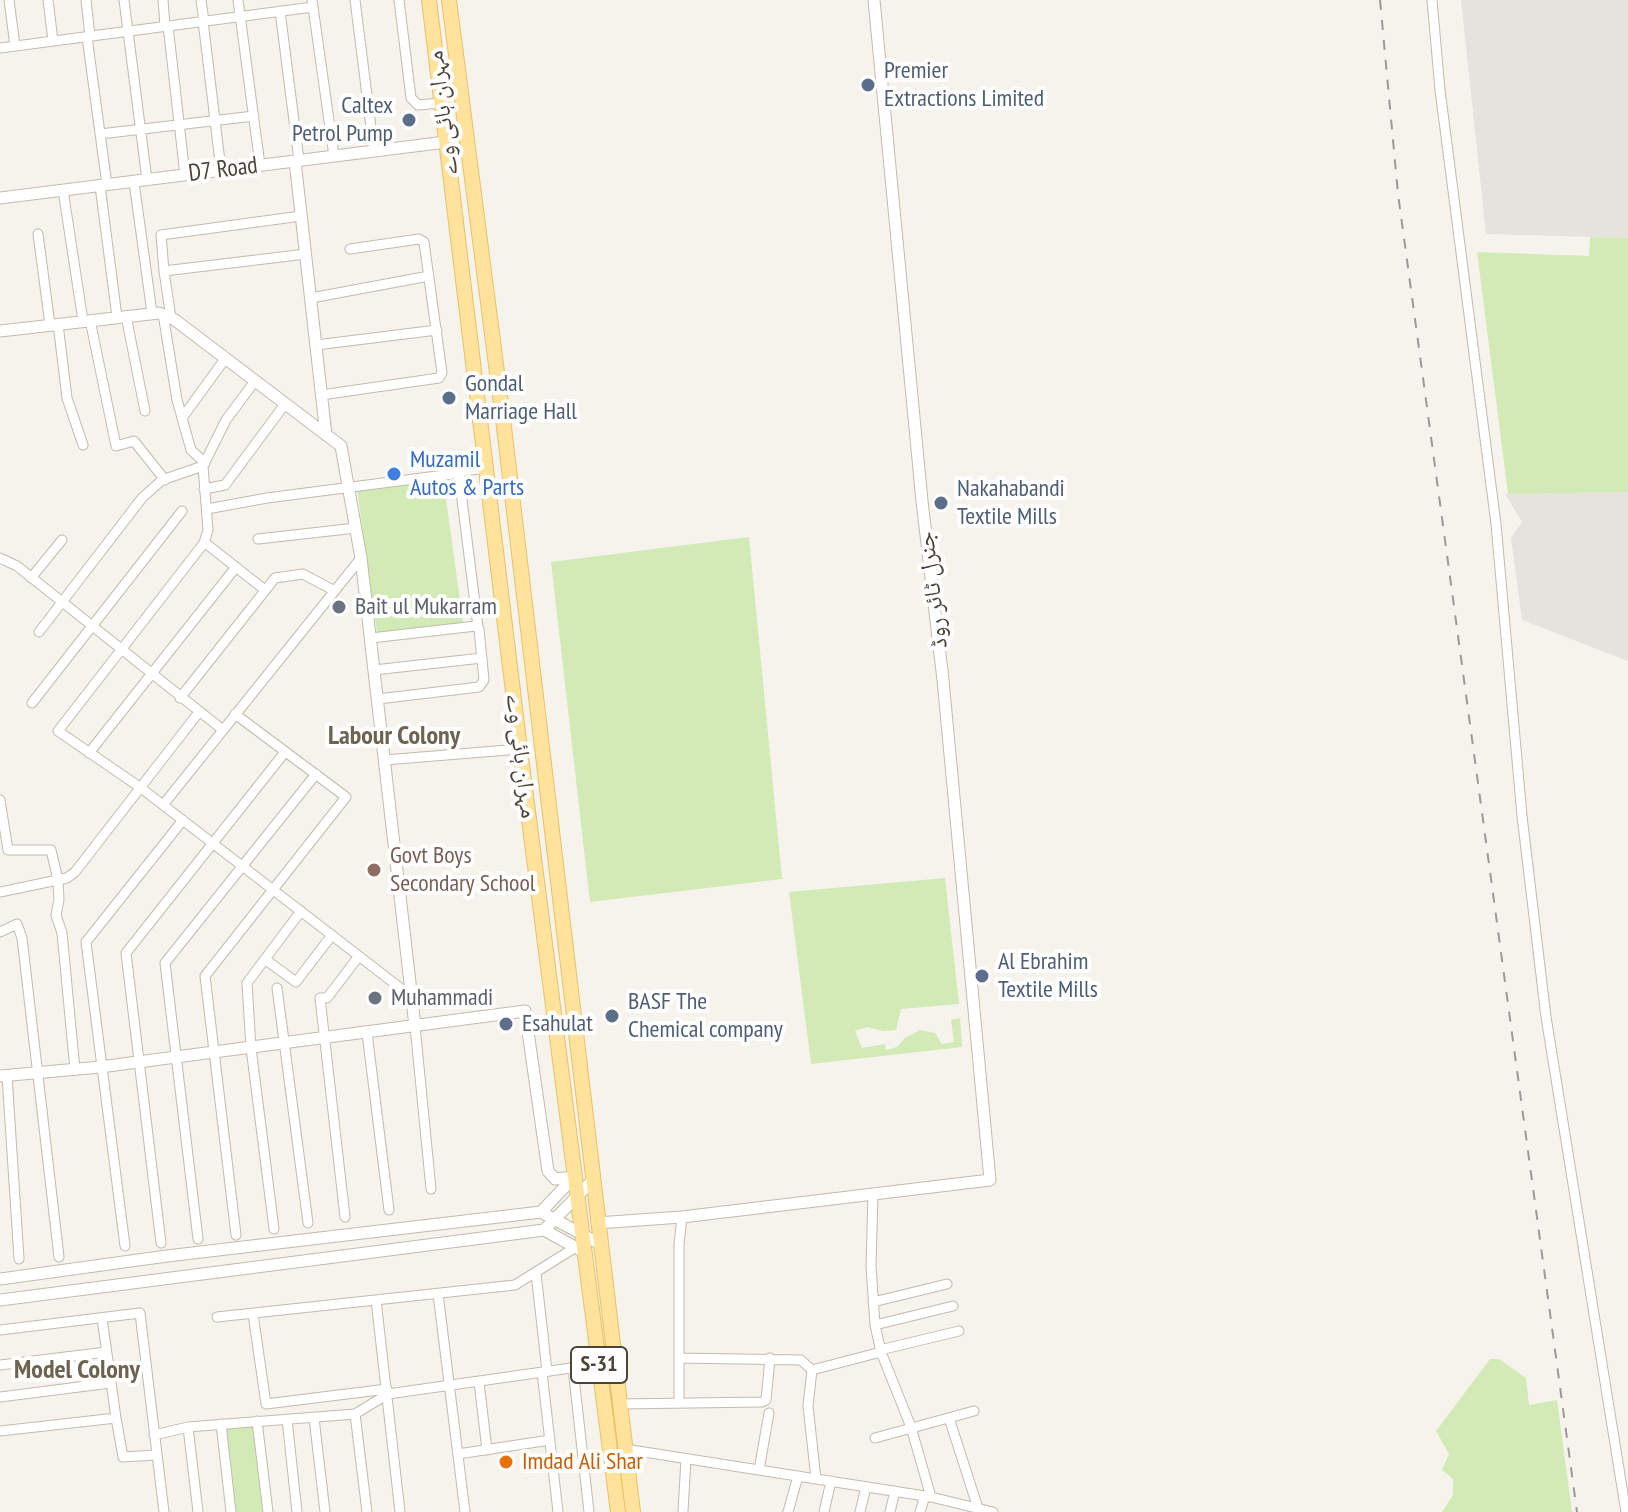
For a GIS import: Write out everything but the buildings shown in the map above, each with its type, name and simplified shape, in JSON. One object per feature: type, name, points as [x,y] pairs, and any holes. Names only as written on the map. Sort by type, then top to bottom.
[{"type":"main road","name":"مہران ہائی وے","points":[[429,0],[581,1244],[618,1512]]},
{"type":"main road","name":"مہران ہائی وے","points":[[449,0],[633,1512]]},
{"type":"main road","points":[[471,352],[493,349]]},
{"type":"street","points":[[9,0],[15,46]]},
{"type":"street","points":[[48,0],[53,41]]},
{"type":"street","points":[[86,0],[104,185],[121,317],[145,411]]},
{"type":"street","points":[[124,0],[147,180]]},
{"type":"street","points":[[163,0],[185,175]]},
{"type":"street","points":[[201,0],[221,170]]},
{"type":"street","points":[[238,0],[260,165]]},
{"type":"street","points":[[355,0],[374,151]]},
{"type":"street","points":[[399,0],[411,98],[418,105],[441,103]]},
{"type":"street","name":"جنرل ٹائر روڈ","points":[[873,1194],[990,1180],[874,0]]},
{"type":"street","points":[[1432,0],[1440,90],[1496,524],[1522,816],[1546,1017],[1626,1512]]},
{"type":"street","points":[[0,48],[239,17],[312,4],[334,156]]},
{"type":"street","points":[[280,11],[326,435]]},
{"type":"street","points":[[100,134],[254,116]]},
{"type":"street","name":"D7 Road","points":[[0,198],[446,142]]},
{"type":"street","points":[[134,182],[182,418],[191,450],[204,464]]},
{"type":"street","points":[[63,190],[86,321],[116,446],[134,441],[165,480]]},
{"type":"street","points":[[162,315],[164,271],[161,235],[301,216]]},
{"type":"street","points":[[38,234],[67,398],[83,445]]},
{"type":"street","points":[[321,395],[439,378],[442,373],[422,240],[350,249]]},
{"type":"street","points":[[164,271],[306,254]]},
{"type":"street","points":[[311,298],[429,276]]},
{"type":"street","points":[[0,331],[162,315],[341,446],[361,558],[371,638],[431,1189]]},
{"type":"street","points":[[316,345],[437,330]]},
{"type":"street","points":[[182,418],[225,359]]},
{"type":"street","points":[[255,381],[226,420],[204,464],[208,530],[204,542],[58,731],[141,788],[412,997]]},
{"type":"street","points":[[204,489],[225,485],[285,404]]},
{"type":"street","points":[[39,632],[142,498],[165,480],[204,464]]},
{"type":"street","points":[[207,509],[486,468]]},
{"type":"street","points":[[378,699],[479,687],[484,680],[460,473]]},
{"type":"street","points":[[32,703],[182,511]]},
{"type":"street","points":[[258,539],[356,528]]},
{"type":"street","points":[[31,578],[62,540]]},
{"type":"street","points":[[204,542],[265,590]]},
{"type":"street","points":[[0,558],[11,562],[223,730]]},
{"type":"street","points":[[163,805],[361,558]]},
{"type":"street","points":[[89,753],[236,567]]},
{"type":"street","points":[[180,698],[275,578],[303,574],[335,591]]},
{"type":"street","points":[[371,638],[478,627]]},
{"type":"street","points":[[374,670],[482,658]]},
{"type":"street","points":[[0,892],[58,880],[75,872],[199,712]]},
{"type":"street","points":[[235,714],[346,797],[205,976],[236,1235]]},
{"type":"street","points":[[385,760],[520,749]]},
{"type":"street","points":[[161,1243],[126,953],[285,752]]},
{"type":"street","points":[[198,1239],[165,963],[316,774]]},
{"type":"street","points":[[0,800],[8,850],[51,850],[58,880],[56,915],[62,933],[75,1070]]},
{"type":"street","points":[[125,1246],[86,942],[183,820]]},
{"type":"street","points":[[274,1229],[251,1048],[247,983],[301,911]]},
{"type":"street","points":[[0,932],[17,924],[22,938],[59,1257]]},
{"type":"street","points":[[266,960],[296,982],[332,935]]},
{"type":"street","points":[[345,1217],[320,998],[327,998],[359,956]]},
{"type":"street","points":[[277,988],[308,1223]]},
{"type":"street","points":[[19,1259],[4,1076],[177,1058],[525,1011],[548,1171],[555,1179],[574,1177]]},
{"type":"street","points":[[367,1033],[389,1210]]},
{"type":"street","points":[[541,1212],[574,1177]]},
{"type":"street","points":[[544,1230],[593,1180]]},
{"type":"street","points":[[597,1223],[682,1217],[873,1194],[875,1325],[880,1351],[911,1427],[928,1496],[920,1512]]},
{"type":"street","points":[[0,1279],[541,1212],[554,1219],[581,1244]]},
{"type":"street","points":[[679,1403],[682,1217]]},
{"type":"street","points":[[0,1300],[544,1230],[581,1244],[600,1244]]},
{"type":"street","points":[[217,1317],[515,1285],[581,1244]]},
{"type":"street","points":[[536,1273],[558,1512]]},
{"type":"street","points":[[873,1302],[947,1284]]},
{"type":"street","points":[[438,1294],[465,1512]]},
{"type":"street","points":[[376,1300],[400,1512]]},
{"type":"street","points":[[875,1325],[953,1306]]},
{"type":"street","points":[[0,1330],[140,1313],[164,1512]]},
{"type":"street","points":[[253,1314],[263,1401],[266,1404],[479,1382],[599,1364]]},
{"type":"street","points":[[102,1318],[123,1457],[156,1455]]},
{"type":"street","points":[[812,1370],[959,1331]]},
{"type":"street","points":[[0,1365],[106,1352]]},
{"type":"street","points":[[679,1358],[801,1360],[812,1370]]},
{"type":"street","points":[[619,1404],[762,1402],[766,1400],[770,1358]]},
{"type":"street","points":[[573,1368],[589,1512]]},
{"type":"street","points":[[812,1370],[808,1406],[816,1479]]},
{"type":"street","points":[[479,1382],[487,1450]]},
{"type":"street","points":[[0,1397],[110,1383]]},
{"type":"street","points":[[154,1435],[188,1427],[355,1414],[388,1391]]},
{"type":"street","points":[[875,1438],[974,1411]]},
{"type":"street","points":[[759,1470],[769,1413]]},
{"type":"street","points":[[355,1414],[367,1512]]},
{"type":"street","points":[[0,1431],[116,1418]]},
{"type":"street","points":[[314,1418],[325,1512]]},
{"type":"street","points":[[949,1418],[978,1508]]},
{"type":"street","points":[[287,1419],[297,1512]]},
{"type":"street","points":[[257,1421],[268,1512]]},
{"type":"street","points":[[221,1424],[231,1512]]},
{"type":"street","points":[[188,1427],[198,1512]]},
{"type":"street","points":[[458,1454],[550,1440]]},
{"type":"street","points":[[625,1449],[928,1496],[960,1508],[993,1512]]},
{"type":"street","points":[[683,1511],[686,1459]]},
{"type":"street","points":[[788,1512],[798,1476]]},
{"type":"street","points":[[824,1512],[831,1481]]},
{"type":"street","points":[[860,1512],[866,1487]]},
{"type":"street","points":[[890,1512],[895,1491]]},
{"type":"shaded area","points":[[1461,0],[1628,0],[1628,238],[1486,234]]},
{"type":"shaded area","points":[[1628,492],[1628,661],[1522,620],[1511,538],[1522,522],[1505,494]]},
{"type":"green space","points":[[1590,237],[1628,238],[1628,492],[1508,494],[1477,252],[1589,256]]},
{"type":"green space","points":[[443,477],[463,622],[377,634],[357,489]]},
{"type":"green space","points":[[749,537],[782,879],[590,902],[551,562]]},
{"type":"green space","points":[[945,878],[959,1004],[901,1009],[896,1030],[867,1027],[855,1031],[862,1048],[885,1044],[886,1050],[897,1047],[905,1038],[920,1030],[935,1033],[942,1044],[954,1042],[951,1020],[960,1018],[962,1047],[811,1064],[789,892]]},
{"type":"green space","points":[[1490,1359],[1499,1359],[1526,1378],[1529,1405],[1557,1400],[1572,1512],[1442,1512],[1453,1495],[1453,1479],[1442,1470],[1449,1454],[1436,1431]]},
{"type":"green space","points":[[253,1424],[265,1512],[233,1512],[225,1427]]},
{"type":"railway","points":[[1380,0],[1398,194],[1577,1512]]},
{"type":"place","name":"Premier Extractions Limited","points":[[868,85]]},
{"type":"place","name":"Caltex Petrol Pump","points":[[409,120]]},
{"type":"place","name":"Gondal Marriage Hall","points":[[449,398]]},
{"type":"place","name":"Muzamil Autos & Parts","points":[[394,474]]},
{"type":"place","name":"Nakahabandi Textile Mills","points":[[941,503]]},
{"type":"place","name":"Bait ul Mukarram","points":[[339,607]]},
{"type":"place","name":"Govt Boys Secondary School","points":[[374,870]]},
{"type":"place","name":"Al Ebrahim Textile Mills","points":[[982,976]]},
{"type":"place","name":"Muhammadi","points":[[375,998]]},
{"type":"place","name":"BASF The Chemical company","points":[[612,1016]]},
{"type":"place","name":"Esahulat","points":[[506,1024]]},
{"type":"place","name":"Imdad Ali Shar","points":[[506,1462]]},
{"type":"district","name":"Labour Colony","points":[[394,737]]},
{"type":"district","name":"Model Colony","points":[[77,1371]]}]
